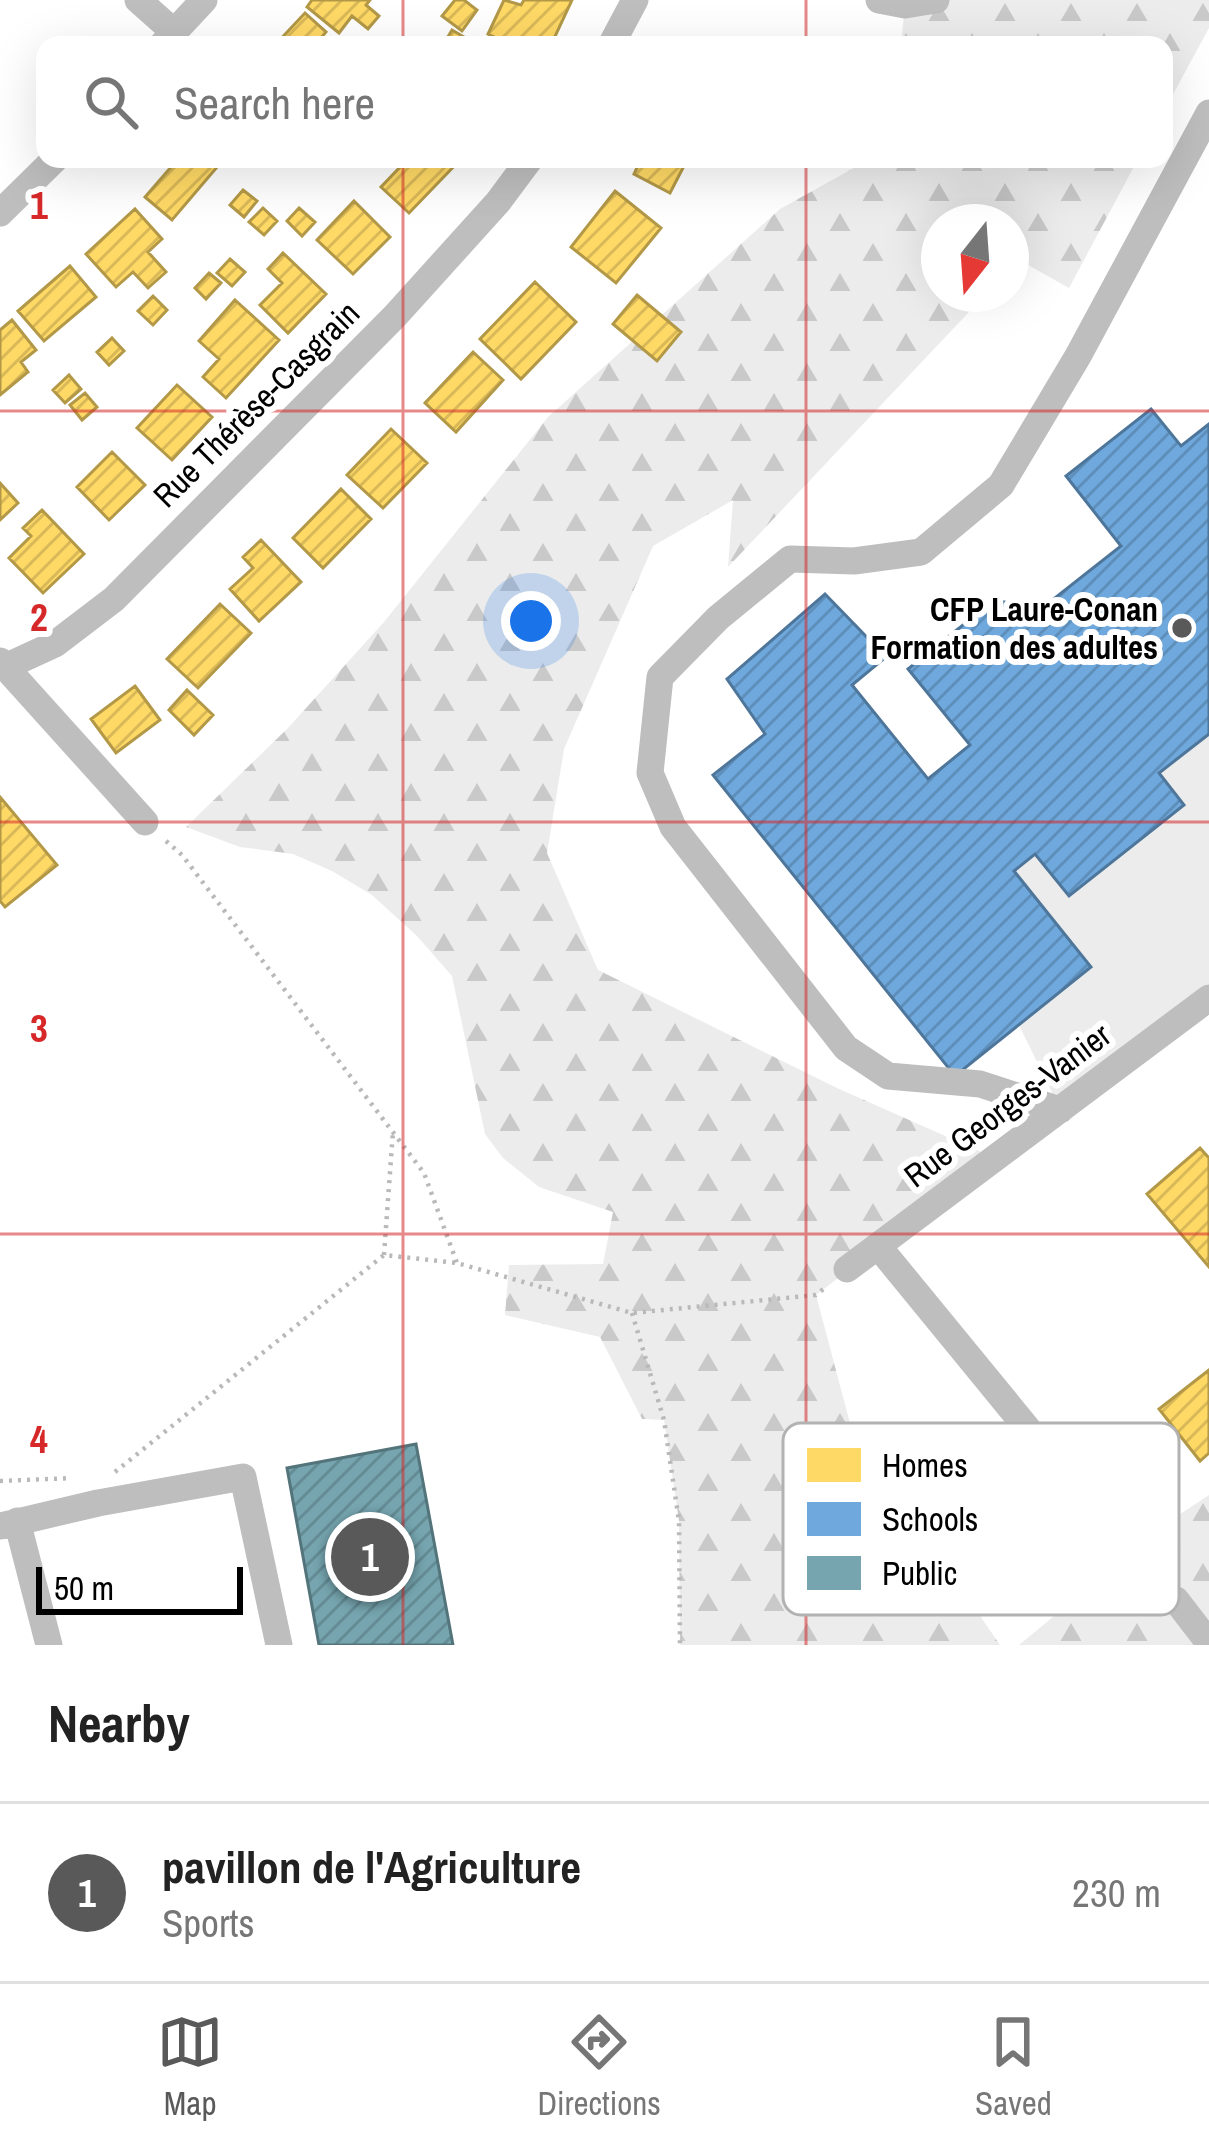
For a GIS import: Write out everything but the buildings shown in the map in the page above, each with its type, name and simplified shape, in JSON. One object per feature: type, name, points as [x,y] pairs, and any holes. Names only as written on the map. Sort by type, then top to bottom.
[{"type":"street","points":[[138,0],[166,36]]},
{"type":"street","points":[[170,36],[205,0]]},
{"type":"street","points":[[615,36],[635,0]]},
{"type":"street","points":[[879,0],[905,5],[936,0]]},
{"type":"street","points":[[1060,1110],[980,1084],[888,1076],[847,1048],[674,827],[650,773],[660,677],[718,619],[790,559],[854,561],[922,552],[1001,484],[1078,356],[1209,113]]},
{"type":"street","points":[[0,213],[46,168]]},
{"type":"street","name":"Rue Thérèse-Casgrain","points":[[2,664],[55,644],[114,599],[395,316],[523,168]]},
{"type":"street","points":[[2,664],[145,822]]},
{"type":"street","name":"Rue Georges-Vanier","points":[[847,1270],[1209,998]]},
{"type":"street","points":[[878,1246],[1023,1423]]},
{"type":"street","points":[[49,1645],[8,1524],[93,1491],[243,1477],[279,1645]]},
{"type":"street","points":[[1179,1604],[1209,1643]]},
{"type":"path","points":[[145,822],[182,855],[424,1173],[457,1263]]},
{"type":"path","points":[[384,1255],[394,1131]]},
{"type":"path","points":[[0,1481],[93,1491],[384,1255],[457,1263],[632,1313],[816,1295],[847,1270]]},
{"type":"path","points":[[632,1313],[664,1420],[679,1521],[680,1645]]},
{"type":"green space","points":[[936,0],[1209,0],[1209,28],[1173,94],[1173,36],[902,36],[905,5]]},
{"type":"green space","points":[[854,168],[1133,168],[1069,288],[1029,266],[1029,204],[921,204],[921,312],[969,312],[728,567],[733,500],[653,546],[564,749],[547,853],[598,970],[837,1088],[995,1158],[816,1295],[850,1423],[783,1423],[783,1615],[979,1615],[1000,1645],[680,1645],[679,1521],[664,1420],[642,1419],[600,1337],[505,1315],[509,1265],[603,1264],[613,1212],[539,1187],[503,1158],[485,1134],[452,976],[372,895],[293,854],[240,847],[186,827],[288,728],[384,622],[548,417],[780,209]]},
{"type":"green space","points":[[1209,734],[1209,996],[1060,1109],[1019,1025],[1091,967],[1014,871],[1035,854],[1070,896],[1183,805],[1159,773]]},
{"type":"green space","points":[[1209,1495],[1209,1645],[1019,1645],[1055,1615],[1179,1615],[1179,1515]]},
{"type":"place","name":"CFP Laure-Conan Formation des adultes","points":[[1182,628]]},
{"type":"place","name":"pavillon de l'Agriculture","points":[[370,1557]]}]
